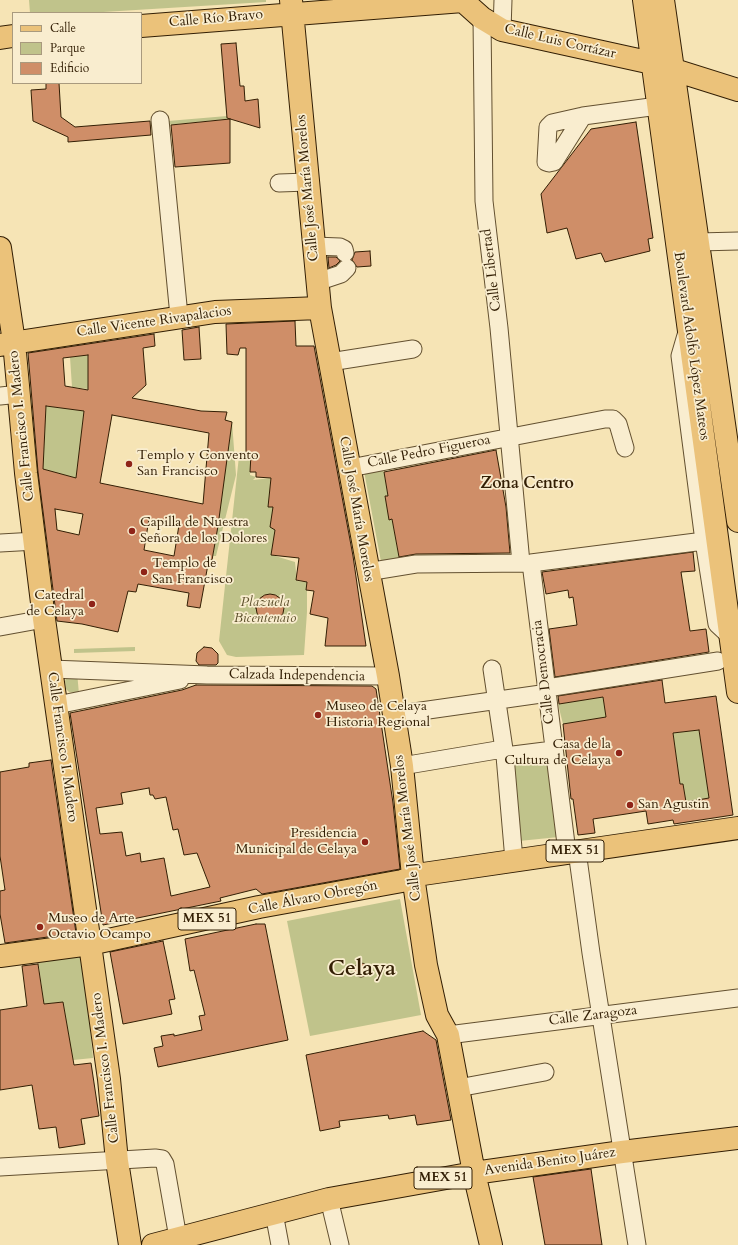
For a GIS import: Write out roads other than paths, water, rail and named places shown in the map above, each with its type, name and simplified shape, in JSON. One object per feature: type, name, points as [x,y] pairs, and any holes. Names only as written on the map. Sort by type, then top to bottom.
[{"type":"main road","name":"Calle Luis Cortázar","points":[[291,6],[463,0],[482,18],[502,30],[652,63],[738,90]]},
{"type":"main road","name":"Boulevard Adolfo López Mateos","points":[[644,0],[738,692]]},
{"type":"main road","name":"Boulevard Adolfo López Mateos","points":[[664,0],[738,521]]},
{"type":"main road","name":"Calle Río Bravo","points":[[142,26],[291,6]]},
{"type":"main road","name":"Calle José María Morelos","points":[[291,6],[320,308],[388,676],[402,766],[412,876],[426,965],[437,1015],[448,1035],[474,1173],[491,1245]]},
{"type":"main road","points":[[0,38],[12,36]]},
{"type":"main road","name":"Calle Francisco I. Madero","points":[[0,248],[10,395],[26,473],[36,541],[44,619],[109,1079],[116,1161],[130,1245]]},
{"type":"main road","name":"Calle Vicente Rivapalacios","points":[[7,343],[179,316],[215,312],[320,308]]},
{"type":"main road","name":"MEX 51","points":[[412,876],[738,828]]},
{"type":"main road","name":"Calle Álvaro Obregón","points":[[0,956],[90,944],[259,907],[402,881],[412,876]]},
{"type":"main road","name":"Avenida Benito Juárez","points":[[153,1245],[329,1199],[474,1173],[622,1152],[738,1138]]},
{"type":"street","points":[[502,30],[503,0]]},
{"type":"street","points":[[142,19],[291,6]]},
{"type":"street","name":"Calle Libertad","points":[[482,18],[484,201],[499,328],[516,521]]},
{"type":"street","points":[[583,116],[658,106]]},
{"type":"street","points":[[160,120],[179,316]]},
{"type":"street","points":[[279,183],[308,182]]},
{"type":"street","points":[[698,242],[738,240]]},
{"type":"street","points":[[314,246],[344,249],[346,261],[342,274],[317,282]]},
{"type":"street","points":[[689,326],[680,356],[704,542],[717,624],[731,637]]},
{"type":"street","points":[[330,362],[413,349]]},
{"type":"street","name":"Calle Pedro Figueroa","points":[[350,468],[508,436],[613,419],[618,424],[625,448]]},
{"type":"street","name":"Calle Democracia","points":[[516,521],[526,563],[548,690],[553,750],[601,1015],[637,1245]]},
{"type":"street","points":[[0,543],[36,541]]},
{"type":"street","points":[[368,572],[416,564],[526,563],[704,542]]},
{"type":"street","points":[[0,627],[44,619]]},
{"type":"street","points":[[393,715],[497,699],[718,661]]},
{"type":"street","name":"Calzada Independencia","points":[[51,669],[207,675],[388,676]]},
{"type":"street","points":[[492,669],[504,752],[514,860]]},
{"type":"street","name":"Calzada Independencia","points":[[57,705],[207,675]]},
{"type":"street","points":[[402,766],[504,752],[553,750]]},
{"type":"street","name":"Calle Zaragoza","points":[[448,1035],[738,998]]},
{"type":"street","points":[[458,1088],[546,1072]]},
{"type":"street","points":[[0,1167],[162,1159],[165,1164],[178,1238]]},
{"type":"street","points":[[329,1199],[340,1245]]},
{"type":"street","points":[[274,1213],[280,1245]]},
{"type":"place","name":"Templo y Convento San Francisco","points":[[129,464]]},
{"type":"place","name":"Capilla de Nuestra Señora de los Dolores","points":[[132,531]]},
{"type":"place","name":"Templo de San Francisco","points":[[144,572]]},
{"type":"place","name":"Catedral de Celaya","points":[[92,604]]},
{"type":"place","name":"Museo de Celaya Historia Regional","points":[[318,715]]},
{"type":"place","name":"Casa de la Cultura de Celaya","points":[[619,753]]},
{"type":"place","name":"San Agustin","points":[[630,805]]},
{"type":"place","name":"Presidencia Municipal de Celaya","points":[[365,842]]},
{"type":"place","name":"Museo de Arte Octavio Ocampo","points":[[40,927]]},
{"type":"district","name":"Zona Centro","points":[[527,484]]},
{"type":"district","name":"Celaya","points":[[362,970]]},
{"type":"park label","name":"Plazuela Bicentenaio","points":[[265,612]]}]
